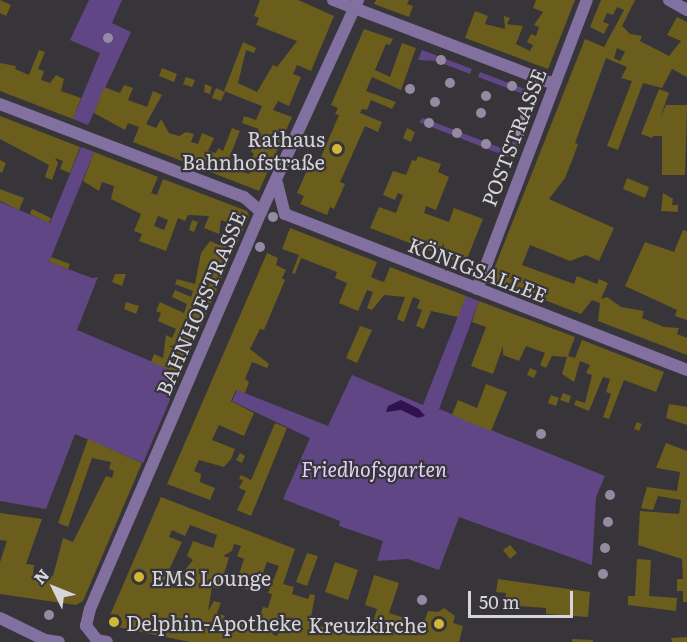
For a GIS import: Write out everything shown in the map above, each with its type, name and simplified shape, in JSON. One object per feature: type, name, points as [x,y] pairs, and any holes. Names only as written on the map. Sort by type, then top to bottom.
[{"type":"street","points":[[333,0],[356,4],[554,84]]},
{"type":"street","name":"POSTSTRASSE","points":[[477,289],[587,0]]},
{"type":"street","points":[[669,0],[687,10]]},
{"type":"street","name":"BAHNHOFSTRASSE","points":[[99,641],[86,626],[153,460],[261,212],[277,183],[356,4]]},
{"type":"street","points":[[0,104],[244,197],[261,212]]},
{"type":"street","name":"KÖNIGSALLEE","points":[[277,183],[285,214],[687,370]]},
{"type":"street","points":[[0,618],[45,641],[59,642]]},
{"type":"green space","points":[[89,0],[122,0],[112,23],[131,32],[88,125],[73,119],[100,53],[70,40]]},
{"type":"green space","points":[[422,50],[472,69],[470,74],[436,61],[418,60]]},
{"type":"green space","points":[[480,72],[538,94],[513,159],[419,122],[423,118],[509,151],[531,97],[478,77]]},
{"type":"green space","points":[[81,147],[94,152],[49,262],[92,278],[98,277],[77,330],[181,374],[143,463],[75,434],[46,509],[0,501],[0,202],[50,223]]},
{"type":"green space","name":"Friedhofsgarten","points":[[466,296],[479,301],[439,409],[605,476],[596,497],[592,565],[459,517],[439,570],[408,559],[377,561],[383,541],[339,526],[340,521],[283,499],[310,438],[232,401],[237,390],[328,426],[352,375],[423,405]]},
{"type":"shaded area","points":[[401,400],[419,409],[425,416],[418,418],[401,410],[386,412],[388,406]]},
{"type":"building","points":[[0,0],[11,5],[6,16],[0,13]]},
{"type":"building","points":[[260,0],[298,0],[334,16],[311,71],[297,65],[293,74],[301,77],[289,106],[278,101],[273,110],[292,117],[259,191],[133,142],[139,127],[128,123],[125,130],[94,113],[104,87],[120,93],[124,85],[133,88],[128,100],[147,107],[153,91],[162,95],[146,124],[156,128],[161,119],[169,133],[179,136],[186,132],[194,134],[191,142],[198,144],[202,133],[214,138],[208,151],[216,153],[218,148],[223,151],[232,128],[240,131],[229,158],[242,164],[239,170],[249,174],[252,168],[247,166],[254,154],[251,151],[259,129],[242,123],[244,116],[256,120],[262,106],[224,91],[243,42],[256,48],[254,53],[246,50],[238,83],[257,92],[273,65],[277,67],[297,41],[256,25],[259,18],[254,16]]},
{"type":"building","points":[[376,0],[409,0],[407,4],[413,6],[409,17],[374,4]]},
{"type":"building","points":[[536,0],[575,0],[548,69],[465,38],[475,11],[488,16],[485,24],[505,29],[504,16],[510,18],[507,24],[523,26],[516,44],[530,51],[533,45],[527,42],[531,34],[536,36],[539,27],[534,25],[543,12],[533,8]]},
{"type":"building","points":[[601,0],[635,0],[622,26],[630,34],[642,36],[640,41],[669,56],[681,41],[667,35],[677,17],[687,22],[687,77],[672,69],[662,88],[643,83],[618,150],[607,146],[632,81],[621,78],[627,67],[606,58],[575,143],[578,144],[565,178],[549,199],[614,228],[599,261],[586,255],[570,261],[530,245],[522,265],[574,284],[577,276],[597,284],[599,279],[608,283],[601,299],[607,297],[621,307],[644,311],[642,318],[664,327],[679,328],[677,334],[687,338],[687,355],[598,321],[600,303],[592,300],[581,314],[490,279],[585,39],[604,47],[624,10],[617,7],[613,15],[607,13],[603,22],[609,24],[604,34],[590,27]],"holes":[[[617,48],[625,52],[620,61],[614,58]]]},
{"type":"building","points":[[364,29],[393,39],[390,45],[386,44],[375,70],[390,77],[402,43],[416,48],[401,90],[372,77],[366,91],[396,102],[392,109],[371,100],[367,110],[362,109],[360,113],[382,122],[378,132],[365,126],[340,182],[345,184],[334,209],[330,207],[327,215],[300,204],[304,196],[297,193],[308,168],[315,171],[339,115],[335,114],[338,108],[331,105]]},
{"type":"building","points":[[39,50],[45,52],[38,69],[44,71],[41,80],[50,83],[56,75],[64,79],[61,91],[81,98],[73,119],[0,91],[0,63],[16,66],[15,69],[29,75]]},
{"type":"building","points":[[162,68],[177,74],[174,82],[159,76]]},
{"type":"building","points":[[186,77],[195,80],[192,87],[183,84]]},
{"type":"building","points":[[205,84],[212,87],[210,94],[204,92]]},
{"type":"building","points":[[216,88],[225,92],[221,101],[212,98]]},
{"type":"building","points":[[659,89],[669,93],[660,118],[666,105],[687,105],[685,175],[662,175],[662,136],[652,138],[641,134]]},
{"type":"building","points":[[0,116],[80,147],[70,173],[60,169],[63,161],[55,158],[58,163],[52,180],[45,177],[49,165],[0,139]]},
{"type":"building","points":[[407,128],[415,132],[411,142],[403,138]]},
{"type":"building","points":[[94,152],[158,177],[151,193],[157,195],[163,179],[247,211],[249,216],[180,374],[151,362],[154,354],[163,358],[166,335],[172,338],[176,329],[158,321],[161,313],[156,311],[160,302],[184,313],[187,304],[172,297],[175,290],[191,297],[193,291],[175,284],[177,279],[195,284],[201,253],[210,241],[224,247],[228,223],[221,220],[219,234],[204,228],[209,216],[188,215],[185,221],[178,218],[166,251],[139,241],[142,234],[134,231],[141,214],[111,199],[114,186],[102,182],[99,191],[83,181]],"holes":[[[158,216],[168,220],[164,230],[154,226]]]},
{"type":"building","points":[[418,156],[441,164],[438,172],[449,177],[436,210],[426,206],[424,213],[449,222],[454,208],[483,219],[465,264],[370,228],[379,207],[396,213],[403,195],[398,193],[395,200],[383,195],[393,171],[406,175],[412,160],[416,161]]},
{"type":"building","points":[[0,160],[6,163],[2,173],[0,172]]},
{"type":"building","points":[[627,178],[649,187],[645,198],[623,189]]},
{"type":"building","points":[[0,189],[24,198],[19,210],[0,201]]},
{"type":"building","points":[[663,193],[673,199],[672,205],[678,205],[678,212],[661,211]]},
{"type":"building","points":[[32,209],[51,218],[49,223],[30,214]]},
{"type":"building","points":[[192,220],[198,222],[194,232],[189,230]]},
{"type":"building","points":[[290,228],[377,262],[371,277],[378,280],[384,282],[390,267],[466,296],[458,317],[431,311],[424,329],[416,326],[422,310],[417,308],[420,300],[413,297],[404,322],[397,319],[405,297],[384,295],[372,310],[367,308],[373,292],[367,290],[358,311],[339,303],[347,283],[335,278],[337,272],[301,258],[295,274],[292,273],[299,255],[282,249]]},
{"type":"building","points":[[683,230],[687,231],[687,320],[675,316],[677,310],[625,286],[645,242],[674,252]]},
{"type":"building","points":[[267,253],[278,258],[276,265],[286,270],[282,278],[285,280],[264,330],[260,329],[250,349],[269,364],[267,368],[252,362],[245,379],[249,382],[245,393],[236,390],[231,401],[254,413],[244,436],[219,425],[212,440],[235,449],[231,459],[224,467],[199,460],[194,471],[201,474],[200,482],[215,488],[210,500],[167,484]]},
{"type":"building","points":[[51,257],[70,264],[68,269],[49,262]]},
{"type":"building","points":[[115,274],[126,274],[122,286],[112,282]]},
{"type":"building","points":[[479,301],[575,337],[568,356],[575,358],[582,340],[664,372],[656,392],[624,380],[609,419],[603,417],[611,394],[606,392],[610,379],[603,377],[589,411],[574,405],[576,400],[585,403],[592,375],[586,373],[590,365],[580,361],[574,382],[562,374],[567,357],[552,356],[546,368],[540,365],[545,353],[526,346],[519,361],[503,355],[503,346],[493,374],[471,366],[486,327],[472,322]]},
{"type":"building","points":[[126,302],[139,306],[136,314],[124,309]]},
{"type":"building","points":[[360,326],[372,330],[357,363],[346,358]]},
{"type":"building","points":[[530,368],[537,371],[534,378],[527,375]]},
{"type":"building","points":[[486,384],[507,392],[491,431],[452,415],[458,400],[477,408]]},
{"type":"building","points":[[563,393],[571,396],[569,403],[560,400]]},
{"type":"building","points":[[551,395],[559,398],[556,406],[548,403]]},
{"type":"building","points":[[669,404],[687,407],[687,425],[666,418]]},
{"type":"building","points":[[637,422],[642,424],[639,431],[634,429]]},
{"type":"building","points":[[275,423],[287,428],[251,516],[237,510],[246,491],[239,488],[243,480],[239,479],[241,475],[251,480]]},
{"type":"building","points":[[88,439],[142,463],[83,601],[76,605],[0,594],[0,562],[7,541],[0,540],[0,513],[42,519],[26,564],[34,565],[33,574],[53,576],[63,538],[73,542],[106,476],[112,478],[114,471],[109,469],[111,462],[92,458],[68,527],[58,523]]},
{"type":"building","points":[[666,443],[687,451],[687,602],[683,602],[683,591],[677,591],[677,579],[683,579],[682,559],[638,545],[640,511],[679,514],[681,500],[658,496],[653,510],[641,508],[647,487],[677,491],[680,472],[656,468]]},
{"type":"building","points":[[240,453],[245,456],[242,463],[236,460]]},
{"type":"building","points":[[161,497],[295,549],[283,584],[294,587],[292,594],[308,599],[310,594],[315,595],[310,623],[349,635],[352,623],[371,629],[377,609],[365,605],[374,575],[399,583],[389,613],[408,619],[406,627],[422,629],[428,611],[438,612],[444,608],[455,616],[453,623],[463,626],[459,642],[190,642],[112,626],[108,620]],"holes":[[[190,525],[217,535],[213,548],[193,541],[187,556],[193,560],[181,575],[169,570],[182,542],[169,537],[172,530],[185,536]],[[234,544],[241,546],[237,556],[244,559],[235,586],[256,592],[267,562],[279,566],[268,593],[272,594],[268,608],[263,607],[256,627],[223,619],[225,616],[217,613],[221,603],[214,601],[208,611],[212,587],[219,589],[229,558],[223,556],[232,551]],[[276,620],[282,622],[277,636],[272,634]]]},
{"type":"building","points":[[510,545],[517,553],[510,559],[503,550]]},
{"type":"building","points":[[307,553],[318,556],[307,586],[296,582]]},
{"type":"building","points":[[637,559],[651,560],[649,596],[677,598],[676,611],[628,605],[628,596],[635,596]]},
{"type":"building","points":[[335,562],[358,570],[348,600],[325,592]]},
{"type":"building","points":[[498,579],[590,592],[588,617],[546,614],[546,608],[505,605],[506,593],[496,592]]},
{"type":"building","points":[[687,637],[687,642],[672,642],[671,638]]},
{"type":"building","points":[[572,639],[593,640],[593,642],[572,642]]},
{"type":"place","name":"Rathaus Bahnhofstraße","points":[[337,149]]},
{"type":"place","name":"EMS Lounge","points":[[139,577]]},
{"type":"place","name":"Delphin-Apotheke","points":[[114,622]]},
{"type":"place","name":"Kreuzkirche","points":[[439,624]]}]
